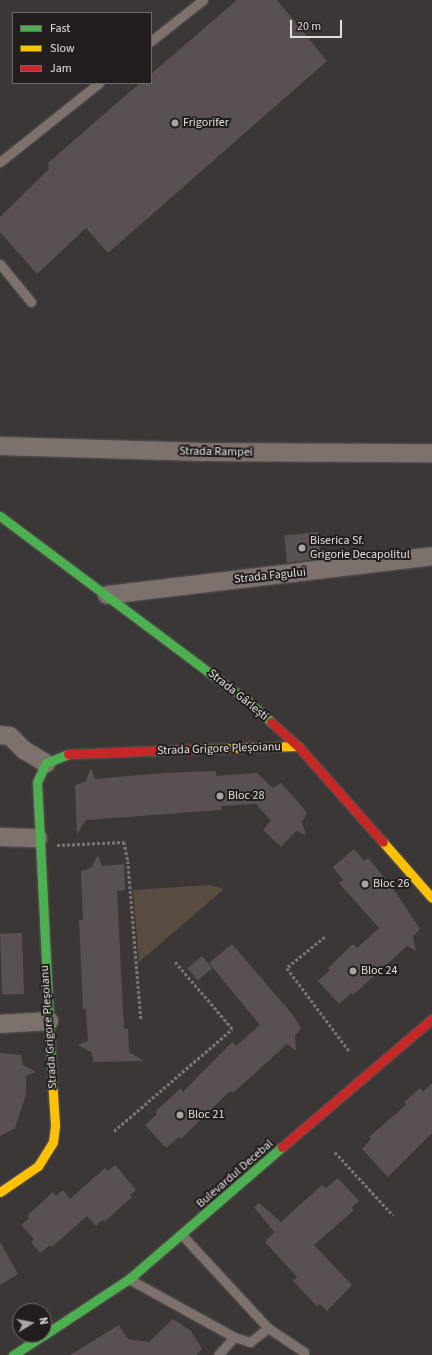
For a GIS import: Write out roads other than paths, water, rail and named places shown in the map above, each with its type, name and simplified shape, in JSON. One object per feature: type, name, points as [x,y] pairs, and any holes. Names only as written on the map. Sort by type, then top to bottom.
[{"type":"street","name":"Strada Rampei","points":[[0,446],[203,452],[432,453]]},
{"type":"street","name":"Strada Gârlești","points":[[4,522],[107,595],[249,702],[298,746],[432,898]]},
{"type":"street","name":"Strada Fagului","points":[[107,595],[432,556]]},
{"type":"street","points":[[0,735],[10,736],[24,750],[46,763]]},
{"type":"street","name":"Strada Grigore Pleșoianu","points":[[0,1192],[38,1166],[53,1142],[55,1125],[38,842],[37,782],[46,763],[59,756],[74,753],[298,746]]},
{"type":"street","points":[[0,837],[38,842]]},
{"type":"street","name":"Bulevardul Decebal","points":[[52,1330],[129,1279],[432,1019]]},
{"type":"street","points":[[0,1024],[49,1021]]},
{"type":"street","name":"Bulevardul Decebal","points":[[13,1355],[32,1343]]},
{"type":"lane","points":[[152,41],[203,0]]},
{"type":"lane","points":[[0,162],[98,84]]},
{"type":"lane","points":[[0,264],[31,302]]},
{"type":"lane","points":[[182,1235],[268,1328],[304,1352],[304,1355]]},
{"type":"lane","points":[[129,1279],[234,1337],[250,1342],[268,1328]]},
{"type":"lane","points":[[218,1355],[234,1337]]},
{"type":"place","name":"Frigorifer","points":[[175,123]]},
{"type":"place","name":"Biserica Sf. Grigorie Decapolitul","points":[[302,548]]},
{"type":"place","name":"Bloc 28","points":[[220,796]]},
{"type":"place","name":"Bloc 26","points":[[365,884]]},
{"type":"place","name":"Bloc 24","points":[[353,971]]},
{"type":"place","name":"Bloc 21","points":[[180,1115]]}]
